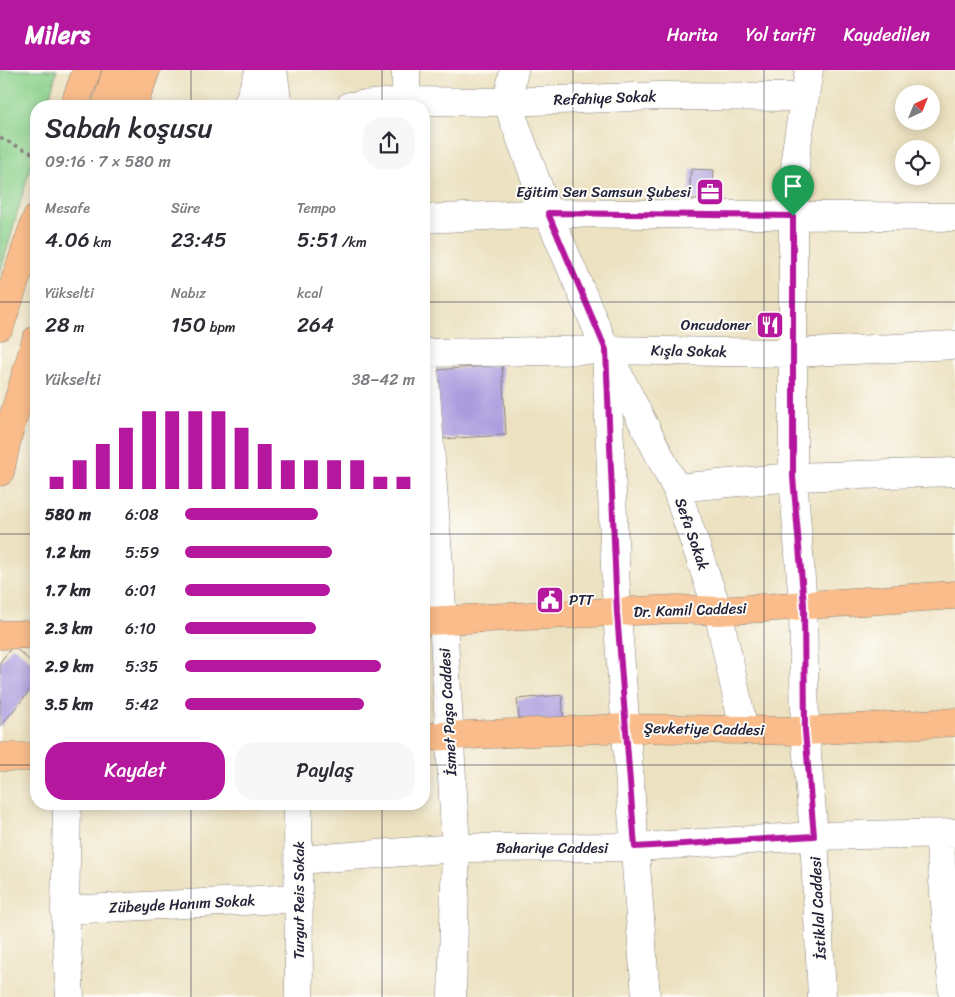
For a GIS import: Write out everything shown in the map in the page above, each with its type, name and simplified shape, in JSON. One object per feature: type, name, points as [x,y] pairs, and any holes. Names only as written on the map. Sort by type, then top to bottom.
[{"type":"main road","points":[[76,100],[87,70]]},
{"type":"main road","points":[[108,100],[117,70]]},
{"type":"main road","points":[[135,100],[146,70]]},
{"type":"main road","points":[[0,326],[30,237]]},
{"type":"main road","points":[[0,472],[8,435],[30,360]]},
{"type":"main road","points":[[8,435],[30,410]]},
{"type":"main road","name":"Dr. Kamil Caddesi","points":[[433,621],[677,609],[718,611],[955,595]]},
{"type":"main road","points":[[0,635],[30,634]]},
{"type":"main road","name":"Şevketiye Caddesi","points":[[436,736],[625,728],[805,731],[955,722]]},
{"type":"main road","points":[[0,757],[30,757]]},
{"type":"street","points":[[249,100],[260,70]]},
{"type":"street","points":[[273,70],[277,100]]},
{"type":"street","points":[[406,70],[406,100]]},
{"type":"street","points":[[508,102],[514,70]]},
{"type":"street","name":"İstiklal Caddesi","points":[[809,70],[796,151],[793,216],[793,477],[804,605],[805,731],[814,836],[822,997]]},
{"type":"street","name":"Refahiye Sokak","points":[[430,104],[660,96],[805,97]]},
{"type":"street","name":"Sefa Sokak","points":[[508,102],[548,213],[606,350],[676,488],[718,611],[744,730]]},
{"type":"street","points":[[430,219],[548,213],[955,217]]},
{"type":"street","name":"Kışla Sokak","points":[[430,353],[606,350],[793,352],[955,345]]},
{"type":"street","points":[[606,350],[617,613],[646,997]]},
{"type":"street","points":[[676,488],[793,477],[955,472]]},
{"type":"street","name":"İsmet Paşa Caddesi","points":[[430,537],[436,736],[456,848],[452,997]]},
{"type":"street","points":[[67,810],[65,910],[70,997]]},
{"type":"street","name":"Turgut Reis Sokak","points":[[298,810],[299,997]]},
{"type":"street","points":[[947,833],[953,997]]},
{"type":"street","name":"Bahariye Caddesi","points":[[299,860],[456,848],[635,847],[814,836],[947,833]]},
{"type":"street","name":"Zübeyde Hanım Sokak","points":[[65,910],[299,898]]},
{"type":"path","points":[[0,138],[30,152]]},
{"type":"green space","points":[[0,70],[57,70],[49,100],[30,100],[30,168],[0,274]]},
{"type":"building","points":[[691,169],[714,170],[712,199],[689,199]]},
{"type":"building","points":[[502,365],[506,435],[441,439],[436,370]]},
{"type":"building","points":[[13,646],[30,661],[30,690],[0,727],[0,662]]},
{"type":"building","points":[[562,695],[564,725],[520,729],[517,699]]},
{"type":"place","name":"Eğitim Sen Samsun Şubesi","points":[[710,192]]},
{"type":"place","name":"Oncudoner","points":[[770,325]]},
{"type":"place","name":"PTT","points":[[550,600]]},
{"type":"route","points":[[548,213],[793,216],[793,477],[804,605],[805,731],[814,836],[635,847],[617,613],[606,350],[548,213]]}]
